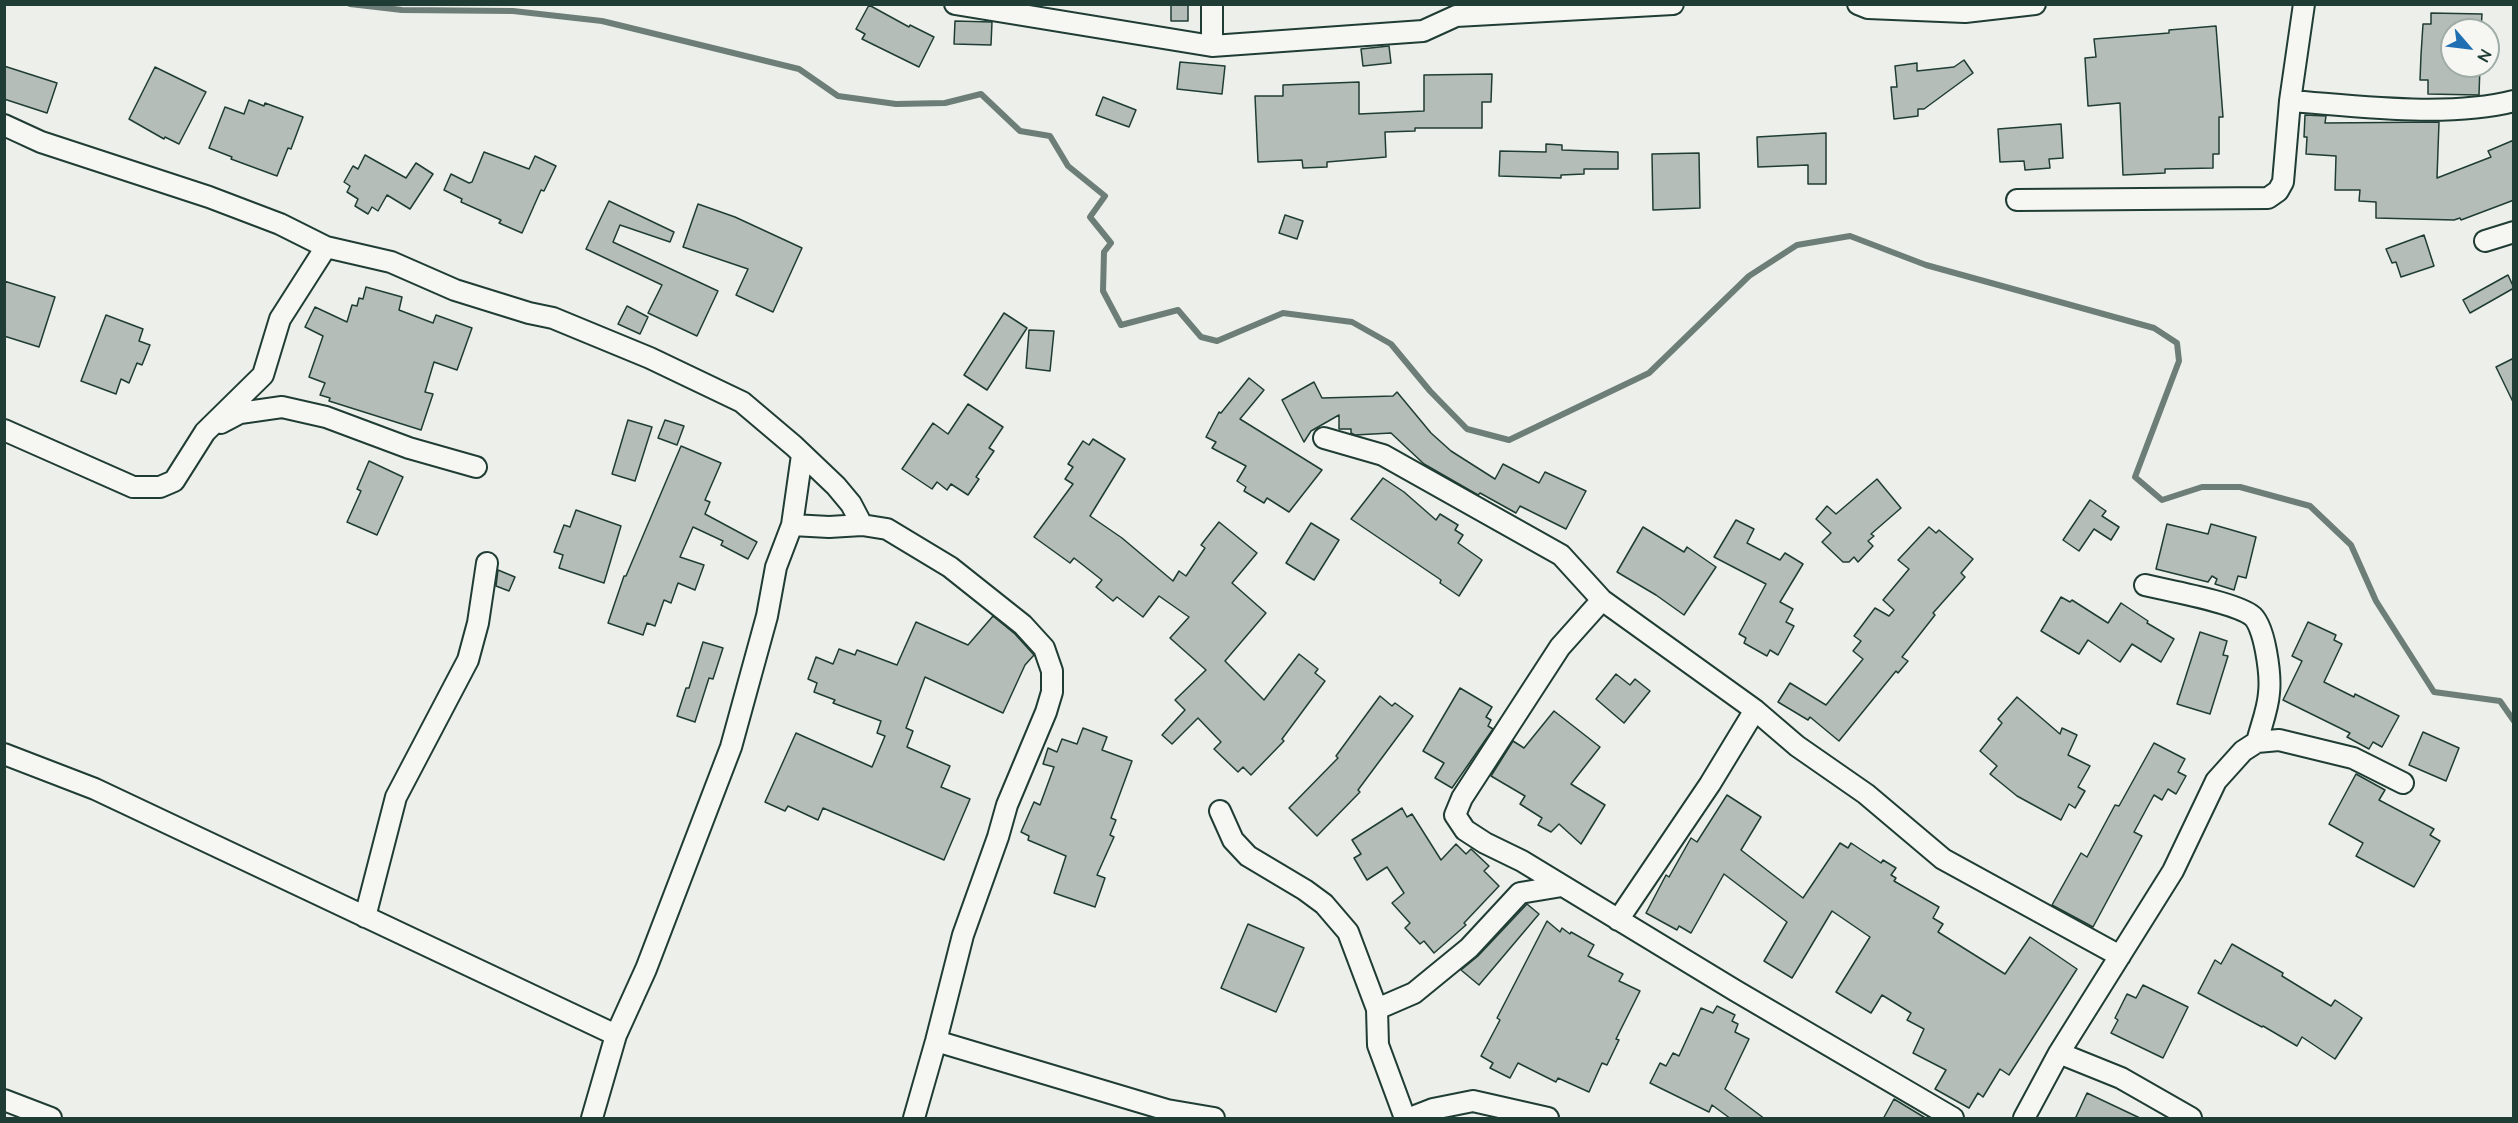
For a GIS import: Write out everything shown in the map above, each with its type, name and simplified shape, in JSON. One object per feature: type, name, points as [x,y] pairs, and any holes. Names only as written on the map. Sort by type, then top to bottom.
[{"type":"street","points":[[955,4],[1212,46],[1423,31],[1456,16],[1673,4]]},
{"type":"street","points":[[1212,4],[1212,46]]},
{"type":"street","points":[[1858,4],[1868,8],[1965,12],[2035,4]]},
{"type":"street","points":[[2017,200],[2268,198],[2278,191],[2283,182],[2290,102],[2304,4]]},
{"type":"street","points":[[2290,102],[2396,109],[2490,107],[2514,101]]},
{"type":"street","points":[[4,125],[41,142],[209,197],[280,224],[326,246],[391,262],[455,290],[553,318],[650,358],[742,402],[794,446],[836,486],[851,504],[862,525]]},
{"type":"street","points":[[2485,241],[2514,232]]},
{"type":"street","points":[[4,430],[133,487],[160,487],[174,481],[205,432],[264,375],[280,319],[326,246]]},
{"type":"street","points":[[205,432],[240,413],[282,407],[326,417],[409,448],[476,467]]},
{"type":"street","points":[[1324,438],[1383,455],[1561,555],[1602,600],[1755,710],[1797,746],[1866,795],[1942,859],[2120,956]]},
{"type":"street","points":[[591,1119],[616,1035],[646,969],[731,747],[767,616],[776,567],[792,525],[802,455]]},
{"type":"street","points":[[792,525],[829,527],[862,525],[887,529],[950,567],[1023,626],[1044,648],[1052,671],[1052,692],[1046,712],[1007,805],[963,935],[914,1119]]},
{"type":"street","points":[[365,917],[396,797],[468,660],[478,623],[487,563]]},
{"type":"street","points":[[2145,585],[2234,607],[2259,621],[2269,693],[2257,742]]},
{"type":"street","points":[[1602,600],[1560,647],[1474,778],[1455,815],[1465,830],[1522,861],[1953,1119]]},
{"type":"street","points":[[1618,920],[1710,784],[1755,710]]},
{"type":"street","points":[[2024,1119],[2059,1053],[2173,871],[2216,781],[2243,752],[2257,742],[2279,741],[2353,758],[2403,783]]},
{"type":"street","points":[[4,754],[94,789],[616,1035]]},
{"type":"street","points":[[1220,811],[1233,840],[1248,856],[1324,904],[1348,932],[1377,1009],[1378,1045],[1405,1119]]},
{"type":"street","points":[[1520,893],[1522,861]]},
{"type":"street","points":[[1377,1009],[1414,993],[1424,985],[1469,948],[1520,893],[1562,886]]},
{"type":"street","points":[[936,1041],[1167,1110],[1214,1119]]},
{"type":"street","points":[[2059,1053],[2121,1078],[2191,1119]]},
{"type":"street","points":[[4,1100],[51,1119]]},
{"type":"street","points":[[1410,1119],[1433,1109],[1473,1101],[1548,1119]]},
{"type":"building","points":[[1171,4],[1188,4],[1188,21],[1171,21]]},
{"type":"building","points":[[869,5],[909,27],[910,25],[934,37],[919,67],[862,39],[865,34],[856,29]]},
{"type":"building","points":[[2431,13],[2482,14],[2482,18],[2440,18],[2440,78],[2480,78],[2479,95],[2428,94],[2428,80],[2420,80],[2423,24],[2431,24]]},
{"type":"building","points":[[955,21],[992,22],[991,45],[954,44]]},
{"type":"building","points":[[2216,26],[2223,117],[2219,117],[2219,154],[2213,154],[2213,168],[2165,169],[2165,173],[2123,175],[2120,103],[2088,106],[2085,58],[2096,57],[2094,39],[2169,33],[2169,30]]},
{"type":"building","points":[[1389,46],[1391,63],[1363,66],[1361,49]]},
{"type":"building","points":[[1964,60],[1973,73],[1924,109],[1918,109],[1918,116],[1894,119],[1891,87],[1897,87],[1895,66],[1917,63],[1917,71],[1954,67]]},
{"type":"building","points":[[1180,62],[1225,66],[1222,94],[1177,89]]},
{"type":"building","points":[[4,66],[57,83],[47,113],[4,99]]},
{"type":"building","points":[[155,67],[206,92],[179,144],[165,137],[164,139],[129,119]]},
{"type":"building","points":[[1492,74],[1491,102],[1482,102],[1482,128],[1415,128],[1415,131],[1385,132],[1386,157],[1327,162],[1327,167],[1303,168],[1302,160],[1258,162],[1255,96],[1283,96],[1283,85],[1359,82],[1359,114],[1424,111],[1424,75]]},
{"type":"building","points":[[1103,97],[1136,110],[1129,127],[1096,115]]},
{"type":"building","points":[[249,100],[264,106],[265,103],[303,117],[291,149],[288,148],[277,176],[209,148],[225,107],[244,114]]},
{"type":"building","points":[[2305,115],[2326,116],[2325,123],[2439,122],[2437,178],[2491,157],[2488,151],[2514,140],[2514,200],[2461,220],[2460,218],[2454,220],[2376,218],[2376,202],[2359,201],[2360,190],[2335,190],[2336,156],[2306,154]]},
{"type":"building","points":[[2061,124],[2063,158],[2049,159],[2050,168],[2025,170],[2024,161],[2000,162],[1998,129]]},
{"type":"building","points":[[1826,133],[1826,184],[1808,184],[1808,165],[1758,167],[1757,137]]},
{"type":"building","points":[[1546,144],[1562,145],[1562,150],[1618,152],[1618,169],[1584,169],[1584,174],[1561,175],[1561,178],[1499,176],[1500,151],[1546,152]]},
{"type":"building","points":[[484,152],[529,169],[535,156],[556,166],[544,191],[541,190],[522,233],[499,223],[501,220],[461,202],[462,199],[444,190],[451,174],[469,183],[472,182]]},
{"type":"building","points":[[1699,153],[1700,208],[1653,210],[1652,154]]},
{"type":"building","points":[[365,155],[406,178],[416,163],[433,174],[410,209],[387,195],[378,211],[372,207],[368,214],[355,206],[358,199],[347,192],[350,186],[344,182],[353,166],[358,169]]},
{"type":"building","points":[[609,201],[674,232],[670,242],[620,225],[613,242],[718,291],[697,336],[648,313],[662,285],[586,249]]},
{"type":"building","points":[[698,204],[735,217],[802,248],[773,312],[736,295],[748,269],[683,247]]},
{"type":"building","points":[[1285,215],[1303,221],[1297,239],[1279,233]]},
{"type":"building","points":[[2424,235],[2434,266],[2401,277],[2396,262],[2392,263],[2386,249]]},
{"type":"building","points":[[2508,275],[2514,288],[2470,313],[2463,300]]},
{"type":"building","points":[[4,281],[55,297],[39,347],[4,336]]},
{"type":"building","points":[[366,287],[402,297],[399,310],[433,323],[436,315],[472,328],[457,370],[434,362],[425,392],[433,394],[421,430],[329,401],[330,398],[320,395],[325,383],[309,377],[323,336],[305,327],[315,307],[347,322],[352,305],[357,306],[359,298],[363,299]]},
{"type":"building","points":[[627,306],[648,317],[640,334],[618,324]]},
{"type":"building","points":[[1004,313],[1027,328],[987,390],[964,375]]},
{"type":"building","points":[[106,315],[143,329],[139,341],[150,345],[142,365],[137,363],[129,383],[121,379],[116,394],[81,381]]},
{"type":"building","points":[[1029,330],[1054,331],[1050,371],[1026,368]]},
{"type":"building","points":[[2514,358],[2514,404],[2496,367]]},
{"type":"building","points":[[1249,378],[1264,390],[1240,419],[1322,470],[1289,512],[1267,498],[1264,503],[1244,491],[1246,487],[1237,481],[1246,466],[1212,448],[1216,442],[1206,437],[1219,412],[1221,413]]},
{"type":"building","points":[[1314,382],[1322,398],[1393,396],[1397,392],[1431,433],[1451,451],[1495,479],[1503,464],[1539,483],[1545,472],[1586,491],[1566,529],[1520,506],[1516,513],[1480,493],[1478,495],[1424,464],[1391,433],[1355,435],[1351,433],[1351,429],[1339,429],[1339,415],[1311,431],[1304,442],[1282,400]]},
{"type":"building","points":[[968,404],[1003,427],[989,448],[994,451],[976,477],[979,479],[968,495],[951,484],[947,490],[937,482],[932,489],[902,469],[933,423],[948,434]]},
{"type":"building","points":[[628,420],[652,427],[635,481],[612,474]]},
{"type":"building","points":[[665,420],[684,426],[677,445],[658,438]]},
{"type":"building","points":[[1093,439],[1125,459],[1090,516],[1122,538],[1173,581],[1179,571],[1186,576],[1205,548],[1201,545],[1219,522],[1257,553],[1232,583],[1266,613],[1225,661],[1264,700],[1299,654],[1318,669],[1315,673],[1325,681],[1282,739],[1284,741],[1251,775],[1243,767],[1238,772],[1214,749],[1221,742],[1198,718],[1172,744],[1162,735],[1185,710],[1175,700],[1206,670],[1170,638],[1189,617],[1159,596],[1143,617],[1117,597],[1113,601],[1096,587],[1102,580],[1074,558],[1070,563],[1034,537],[1073,484],[1065,479],[1073,467],[1068,464],[1083,441],[1089,445]]},
{"type":"building","points":[[681,446],[721,463],[705,500],[710,502],[705,514],[757,542],[748,559],[721,545],[723,541],[693,527],[680,557],[704,565],[695,590],[678,583],[671,603],[664,600],[655,626],[647,623],[643,635],[608,623],[624,576],[626,576]]},
{"type":"building","points":[[369,461],[403,477],[377,535],[347,522],[361,491],[357,489]]},
{"type":"building","points":[[1383,478],[1404,492],[1436,520],[1440,514],[1458,525],[1455,530],[1463,535],[1458,543],[1482,560],[1459,596],[1440,583],[1441,580],[1351,519]]},
{"type":"building","points":[[1877,479],[1901,508],[1871,534],[1874,536],[1868,541],[1873,546],[1858,562],[1854,557],[1849,562],[1843,562],[1822,542],[1831,533],[1816,519],[1827,506],[1836,514]]},
{"type":"building","points":[[2090,500],[2106,511],[2102,516],[2119,527],[2111,540],[2094,529],[2079,551],[2063,540]]},
{"type":"building","points":[[576,510],[621,526],[604,583],[559,568],[563,555],[554,552],[564,525],[570,527]]},
{"type":"building","points":[[1736,520],[1754,529],[1747,543],[1780,560],[1785,553],[1803,564],[1780,602],[1793,609],[1786,622],[1794,626],[1778,655],[1770,650],[1767,656],[1744,643],[1746,638],[1739,634],[1766,584],[1714,557]]},
{"type":"building","points":[[1311,523],[1339,540],[1314,580],[1286,563]]},
{"type":"building","points":[[2167,524],[2208,534],[2211,524],[2256,537],[2246,578],[2238,576],[2234,590],[2215,584],[2217,579],[2212,576],[2208,582],[2156,569]]},
{"type":"building","points":[[1643,527],[1684,552],[1687,547],[1716,567],[1684,615],[1617,572]]},
{"type":"building","points":[[1929,527],[1936,533],[1939,530],[1973,559],[1961,573],[1965,577],[1933,613],[1935,615],[1902,657],[1908,661],[1898,673],[1896,671],[1839,741],[1810,717],[1808,720],[1778,702],[1790,683],[1826,705],[1863,659],[1853,651],[1861,641],[1854,636],[1875,608],[1889,616],[1894,610],[1883,600],[1909,569],[1898,560]]},
{"type":"building","points":[[498,570],[515,577],[509,591],[496,586]]},
{"type":"building","points":[[2061,597],[2070,602],[2072,600],[2108,623],[2121,603],[2148,621],[2147,623],[2174,639],[2161,662],[2132,644],[2120,662],[2088,640],[2079,654],[2041,631]]},
{"type":"building","points":[[993,616],[1015,634],[1034,655],[1025,665],[1003,713],[925,677],[906,728],[913,731],[907,747],[950,766],[941,787],[970,799],[944,860],[823,808],[818,820],[788,806],[785,811],[765,802],[796,733],[872,767],[885,736],[877,733],[881,721],[833,703],[835,700],[814,692],[817,683],[808,679],[816,657],[833,664],[839,649],[855,655],[857,650],[897,665],[916,622],[968,645]]},
{"type":"building","points":[[2308,622],[2336,635],[2334,640],[2342,644],[2324,682],[2354,697],[2355,694],[2399,716],[2382,747],[2373,742],[2369,749],[2347,737],[2350,733],[2283,700],[2302,661],[2292,656]]},
{"type":"building","points":[[2200,632],[2227,641],[2223,655],[2228,656],[2210,714],[2177,704]]},
{"type":"building","points":[[703,642],[723,648],[713,679],[709,678],[695,722],[677,716],[686,688],[689,688]]},
{"type":"building","points":[[1616,674],[1630,685],[1635,679],[1650,691],[1624,723],[1596,699]]},
{"type":"building","points":[[1460,688],[1492,707],[1486,717],[1491,720],[1488,726],[1493,729],[1452,788],[1435,778],[1444,763],[1423,751]]},
{"type":"building","points":[[1380,696],[1392,706],[1395,703],[1413,716],[1358,790],[1360,792],[1317,836],[1289,808],[1338,758],[1336,756]]},
{"type":"building","points":[[2017,697],[2060,734],[2062,728],[2077,735],[2068,755],[2090,766],[2078,787],[2085,791],[2075,808],[2069,804],[2061,820],[2017,796],[1990,774],[1997,766],[1980,751],[2002,723],[1998,719]]},
{"type":"building","points":[[1554,711],[1600,747],[1571,784],[1605,805],[1581,844],[1559,824],[1551,832],[1538,825],[1542,818],[1520,804],[1525,796],[1491,776],[1513,741],[1524,748]]},
{"type":"building","points":[[1083,728],[1107,737],[1102,750],[1132,761],[1111,818],[1116,820],[1110,835],[1114,837],[1097,875],[1105,878],[1095,907],[1054,893],[1066,856],[1028,840],[1029,836],[1021,832],[1034,802],[1040,805],[1054,767],[1043,764],[1048,748],[1057,752],[1062,739],[1077,744]]},
{"type":"building","points":[[2423,732],[2459,748],[2446,781],[2409,765]]},
{"type":"building","points":[[2154,743],[2185,759],[2178,772],[2186,776],[2176,794],[2168,789],[2162,800],[2154,795],[2134,832],[2142,836],[2093,927],[2052,905],[2081,853],[2087,857],[2115,805],[2119,806]]},
{"type":"building","points":[[2356,774],[2385,790],[2379,800],[2434,829],[2430,835],[2440,841],[2414,887],[2356,856],[2363,843],[2329,824]]},
{"type":"building","points":[[1727,795],[1761,817],[1741,850],[1803,898],[1840,843],[1848,848],[1851,843],[1881,863],[1883,860],[1896,868],[1891,875],[1896,878],[1894,881],[1939,907],[1933,918],[1943,924],[1938,932],[2005,974],[2030,937],[2077,969],[2009,1075],[2000,1069],[1983,1097],[1978,1093],[1969,1108],[1935,1089],[1946,1070],[1913,1053],[1924,1029],[1907,1020],[1911,1013],[1882,995],[1871,1013],[1836,992],[1870,937],[1832,911],[1792,978],[1764,961],[1787,922],[1724,874],[1691,933],[1679,926],[1677,930],[1646,913],[1666,875],[1669,877],[1691,838],[1697,842]]},
{"type":"building","points":[[1402,808],[1407,817],[1412,814],[1441,860],[1456,844],[1466,854],[1471,849],[1489,866],[1484,871],[1499,886],[1464,923],[1466,925],[1434,953],[1424,941],[1420,944],[1405,928],[1410,923],[1392,903],[1404,893],[1387,867],[1367,880],[1354,858],[1361,854],[1352,840]]},
{"type":"building","points":[[1527,904],[1539,914],[1479,985],[1461,970],[1478,956]]},
{"type":"building","points":[[1547,921],[1560,932],[1562,928],[1594,945],[1588,956],[1623,974],[1619,981],[1640,991],[1616,1039],[1619,1040],[1607,1065],[1602,1063],[1589,1092],[1558,1078],[1556,1082],[1518,1063],[1510,1078],[1490,1068],[1493,1063],[1481,1056],[1500,1020],[1497,1018]]},
{"type":"building","points":[[1248,924],[1304,948],[1276,1012],[1221,988]]},
{"type":"building","points":[[2232,944],[2283,973],[2282,976],[2331,1006],[2335,1000],[2362,1018],[2335,1059],[2302,1037],[2297,1046],[2198,993],[2215,960],[2221,964]]},
{"type":"building","points":[[2143,985],[2188,1007],[2163,1058],[2111,1033],[2118,1020],[2115,1018],[2127,994],[2136,998]]},
{"type":"building","points":[[1717,1006],[1735,1015],[1732,1021],[1738,1024],[1735,1032],[1749,1039],[1725,1089],[1765,1119],[1731,1119],[1712,1105],[1709,1112],[1650,1083],[1660,1063],[1666,1066],[1673,1053],[1679,1056],[1701,1008],[1713,1013]]},
{"type":"building","points":[[2087,1093],[2142,1119],[2075,1119]]},
{"type":"building","points":[[1894,1099],[1927,1119],[1883,1119]]},
{"type":"waterway","points":[[350,4],[402,10],[513,11],[602,21],[799,69],[838,96],[896,104],[945,103],[981,94],[1020,131],[1050,136],[1068,166],[1105,196],[1090,217],[1111,243],[1104,252],[1103,291],[1121,325],[1178,310],[1201,337],[1217,341],[1283,313],[1352,322],[1391,344],[1430,391],[1467,429],[1509,440],[1649,373],[1749,276],[1797,245],[1850,236],[1926,265],[2154,328],[2177,343],[2179,361],[2135,477],[2162,500],[2202,487],[2240,487],[2310,506],[2351,545],[2376,601],[2434,692],[2500,701],[2514,721]]}]
